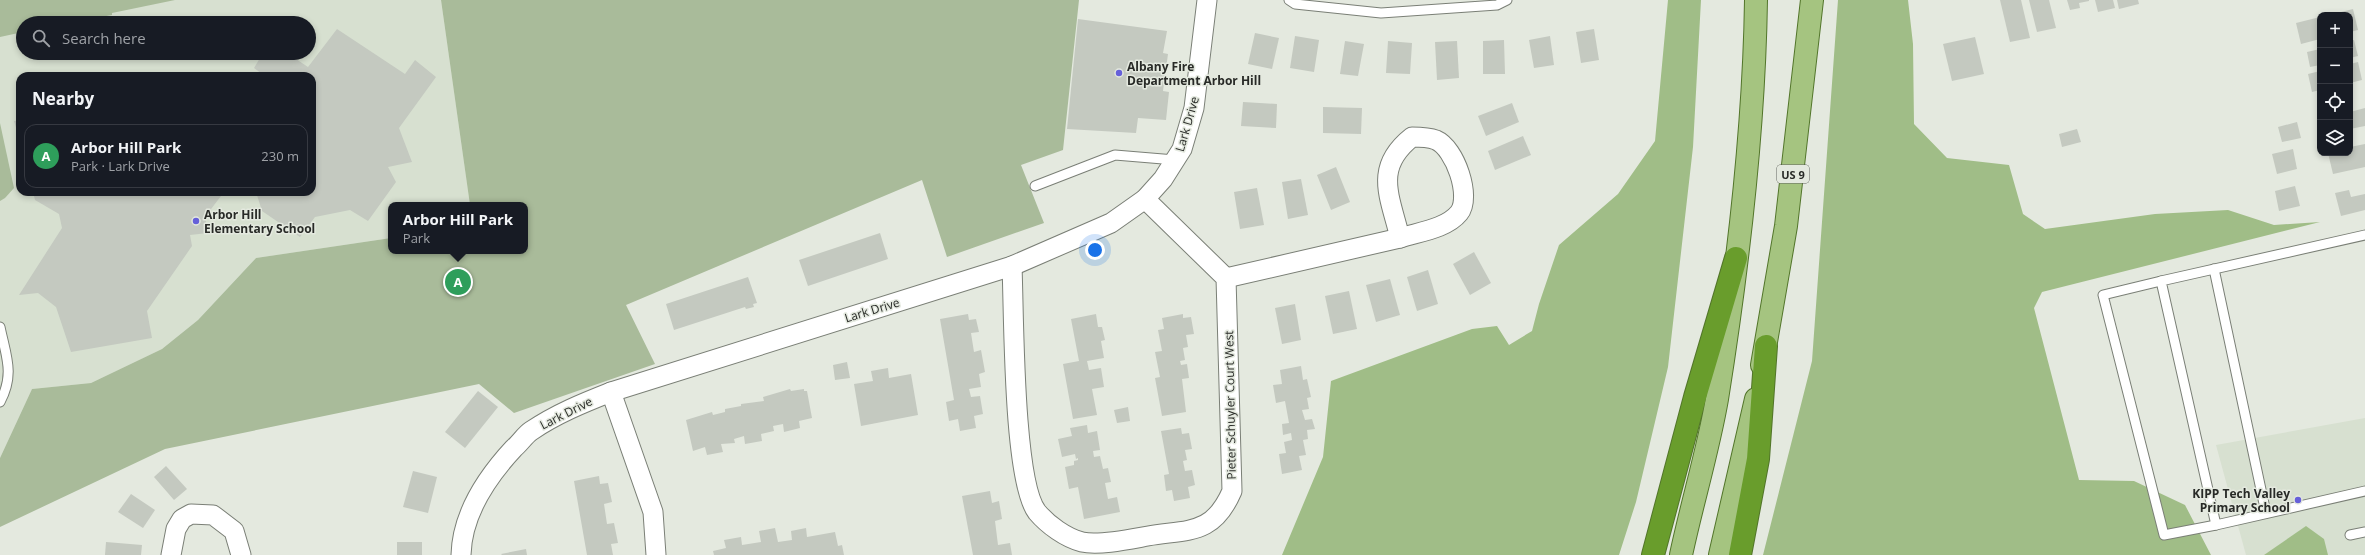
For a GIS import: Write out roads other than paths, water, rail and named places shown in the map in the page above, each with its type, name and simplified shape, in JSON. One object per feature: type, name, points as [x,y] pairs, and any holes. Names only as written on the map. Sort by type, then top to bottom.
[{"type":"highway","points":[[1653,555],[1736,258]]},
{"type":"highway","points":[[1740,555],[1758,458],[1766,346]]},
{"type":"main road","points":[[1681,555],[1716,400],[1736,258],[1749,147],[1756,0]]},
{"type":"main road","name":"US 9","points":[[1720,555],[1766,346],[1793,171],[1812,0]]},
{"type":"street","name":"Lark Drive","points":[[461,555],[461,544],[478,493],[495,469],[530,432],[569,409],[611,392],[1012,266],[1111,223],[1145,199],[1163,179],[1182,148],[1194,108],[1207,0]]},
{"type":"street","points":[[1145,199],[1226,278],[1400,238],[1447,223],[1458,214],[1463,207],[1458,166],[1453,156],[1437,140],[1412,137],[1400,146],[1391,159],[1386,180],[1400,238]]},
{"type":"street","name":"Pieter Schuyler Court West","points":[[1012,266],[1020,442],[1027,487],[1037,512],[1063,534],[1083,542],[1118,541],[1205,526],[1225,508],[1232,491],[1226,278]]},
{"type":"street","points":[[611,392],[653,512],[656,555]]},
{"type":"street","points":[[171,555],[176,529],[182,519],[191,514],[213,515],[234,531],[241,555]]},
{"type":"lane","points":[[1289,0],[1295,4],[1381,13],[1497,5],[1507,0]]},
{"type":"lane","points":[[1035,186],[1115,155],[1176,160]]},
{"type":"lane","points":[[2365,235],[2103,295],[2164,535],[2216,525],[2365,491]]},
{"type":"lane","points":[[2214,269],[2266,513]]},
{"type":"lane","points":[[2161,281],[2216,525]]},
{"type":"lane","points":[[0,327],[9,370],[9,381],[0,402]]},
{"type":"lane","points":[[2350,535],[2365,532]]},
{"type":"place","name":"Albany Fire Department Arbor Hill","points":[[1119,73]]},
{"type":"place","name":"Arbor Hill Elementary School","points":[[196,221]]},
{"type":"place","name":"Arbor Hill Park","points":[[458,282]]},
{"type":"place","name":"KIPP Tech Valley Primary School","points":[[2298,500]]}]
